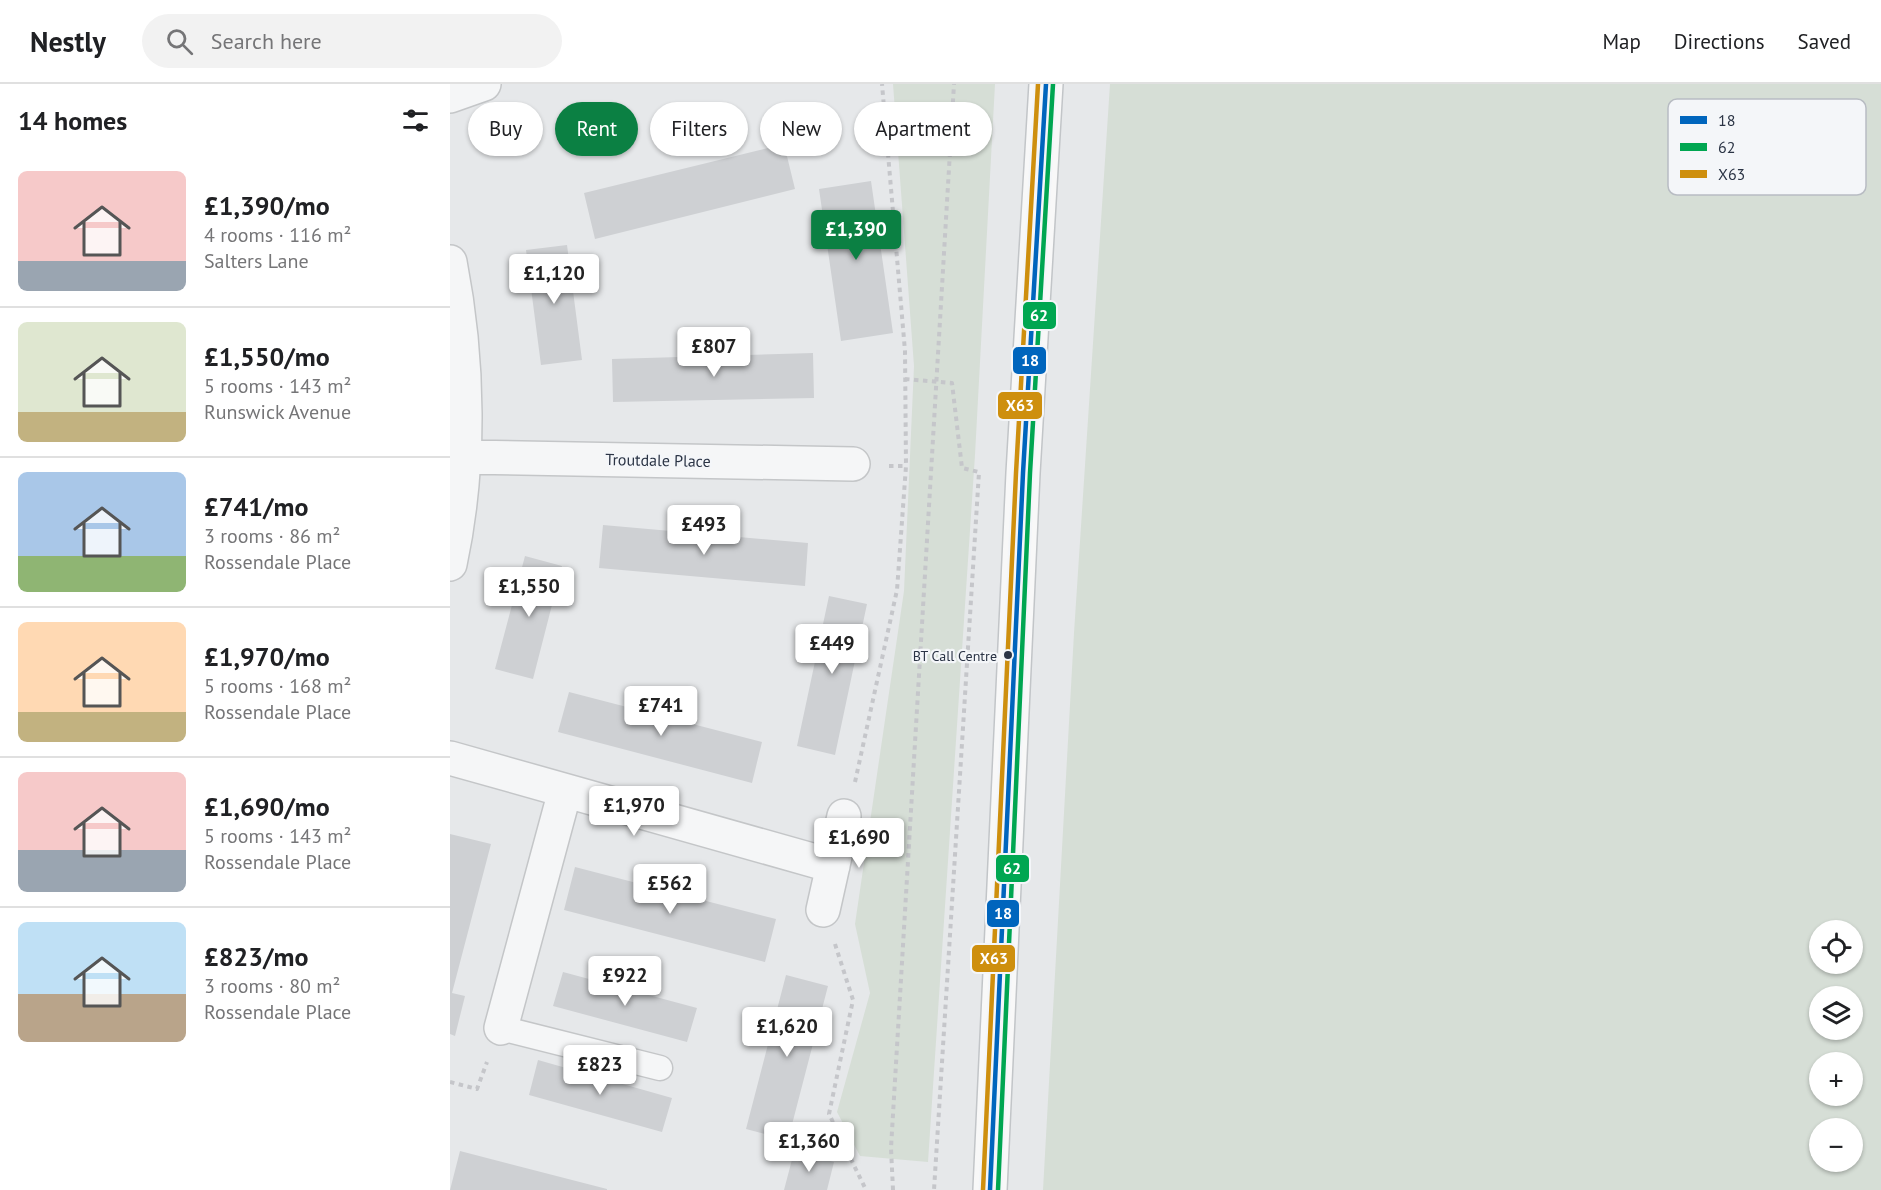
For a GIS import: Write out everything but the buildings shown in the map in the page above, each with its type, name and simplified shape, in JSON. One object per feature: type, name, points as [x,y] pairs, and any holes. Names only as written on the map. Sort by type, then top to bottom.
[{"type":"main road","points":[[990,1190],[1023,473],[1046,84]]},
{"type":"street","points":[[450,96],[484,84]]},
{"type":"street","points":[[450,262],[463,366],[461,494],[450,564]]},
{"type":"street","name":"Troutdale Place","points":[[463,457],[853,464]]},
{"type":"street","points":[[450,758],[833,866]]},
{"type":"street","points":[[501,1028],[565,791]]},
{"type":"street","points":[[823,910],[844,816]]},
{"type":"lane","points":[[501,1028],[660,1068]]},
{"type":"path","points":[[882,84],[884,102]]},
{"type":"path","points":[[893,1190],[891,1148],[954,84]]},
{"type":"path","points":[[905,379],[952,383],[962,468],[979,472],[934,1190]]},
{"type":"path","points":[[823,910],[853,1000],[829,1114],[866,1190]]},
{"type":"path","points":[[450,1082],[477,1089],[501,1028]]},
{"type":"shaded area","points":[[893,84],[995,84],[992,140],[992,102],[894,102]]},
{"type":"shaded area","points":[[1110,84],[1881,84],[1881,1190],[1043,1190],[1074,633]]},
{"type":"shaded area","points":[[898,156],[991,156],[975,455],[928,1162],[860,1156],[837,1112],[870,993],[855,924],[904,591],[914,366]]},
{"type":"transit line","name":"X63","points":[[983,1190],[1016,473],[1038,84]]},
{"type":"transit line","name":"18","points":[[990,1190],[1023,473],[1046,84]]},
{"type":"transit line","name":"62","points":[[998,1190],[1030,473],[1053,84]]},
{"type":"place","name":"BT Call Centre","points":[[1008,655]]}]
